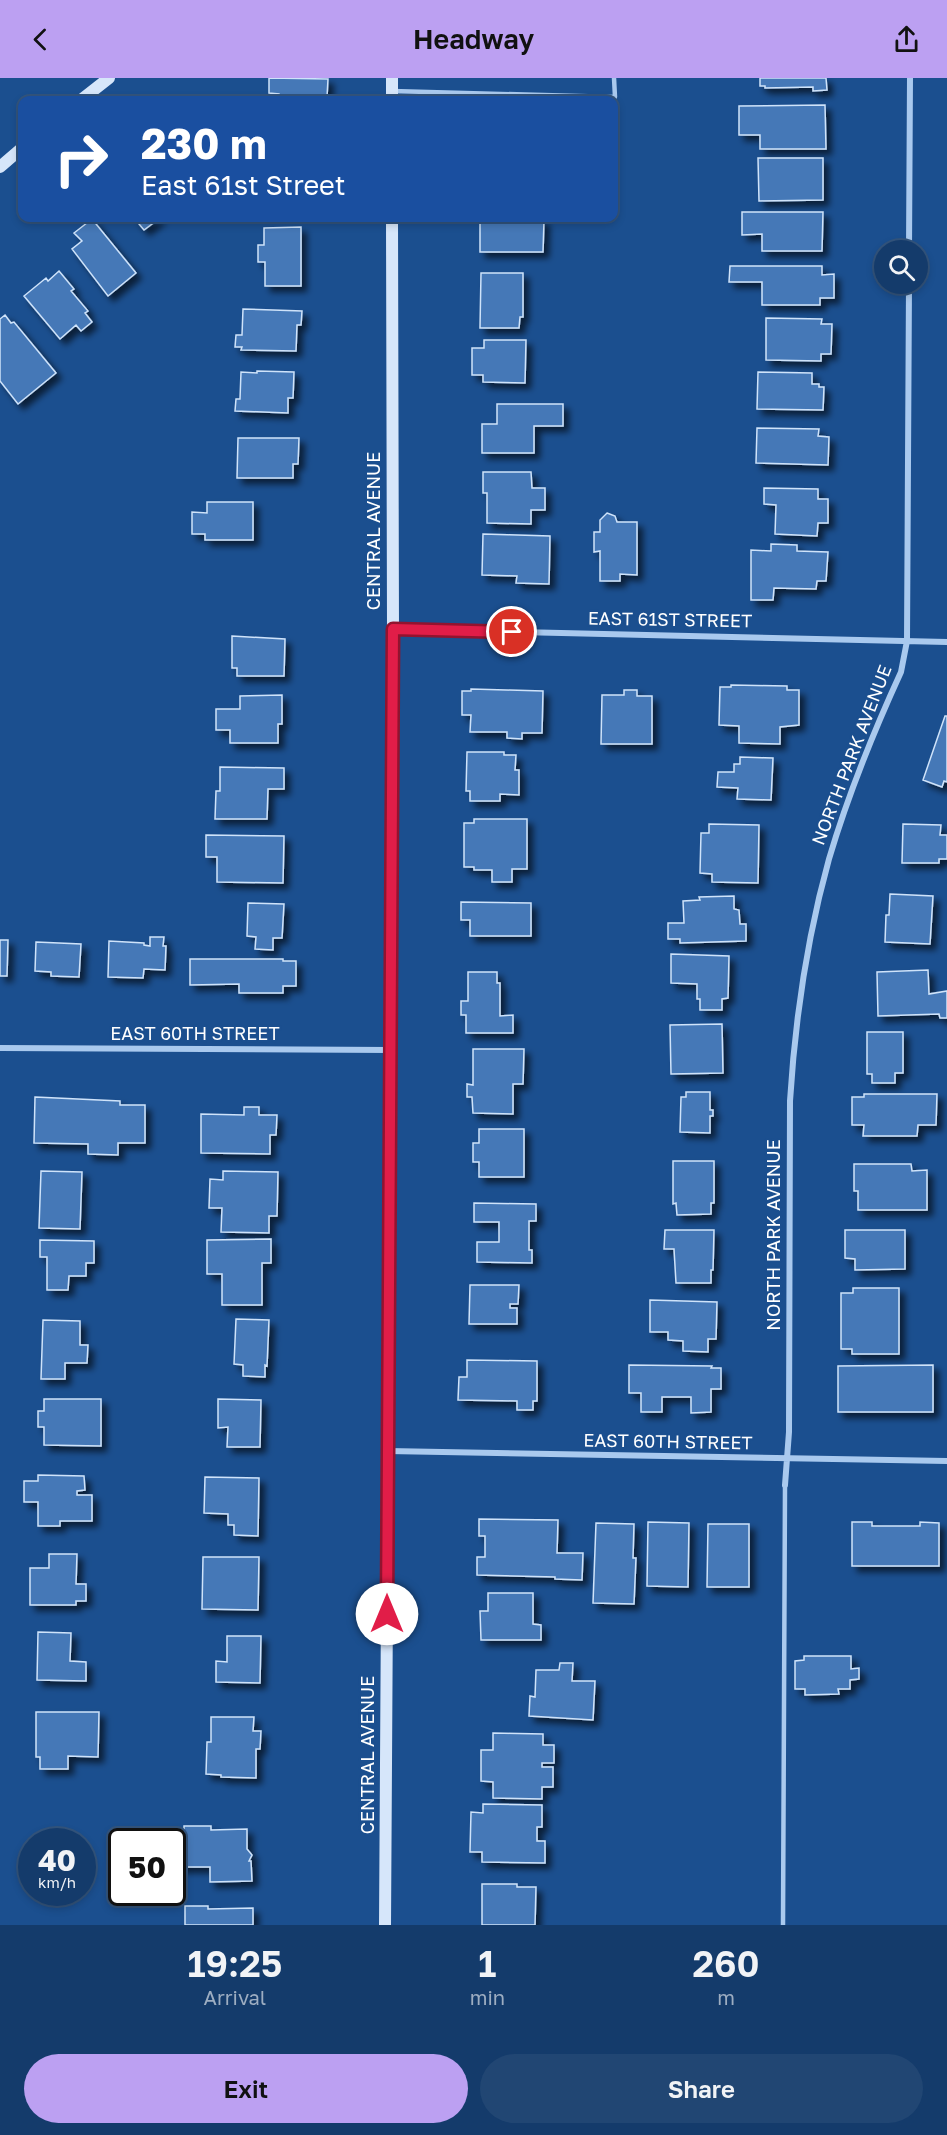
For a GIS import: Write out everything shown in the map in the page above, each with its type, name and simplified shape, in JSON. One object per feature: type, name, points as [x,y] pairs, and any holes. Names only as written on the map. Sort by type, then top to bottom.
[{"type":"main road","points":[[86,96],[109,78]]},
{"type":"main road","points":[[392,78],[392,96]]},
{"type":"main road","points":[[0,167],[18,151]]},
{"type":"main road","name":"CENTRAL AVENUE","points":[[385,1925],[393,629],[392,222]]},
{"type":"street","points":[[909,240],[910,78]]},
{"type":"street","name":"NORTH PARK AVENUE","points":[[785,1485],[789,1432],[790,1101],[800,993],[829,860],[855,780],[901,672],[907,641],[909,294]]},
{"type":"street","name":"EAST 61ST STREET","points":[[393,629],[947,642]]},
{"type":"street","name":"EAST 60TH STREET","points":[[0,1047],[390,1050]]},
{"type":"street","name":"EAST 60TH STREET","points":[[388,1451],[947,1461]]},
{"type":"lane","points":[[614,78],[615,96]]},
{"type":"lane","points":[[783,1925],[785,1485]]},
{"type":"building","points":[[269,78],[328,79],[327,96],[279,96],[279,94],[269,93]]},
{"type":"building","points":[[760,78],[826,78],[827,90],[813,91],[813,87],[765,88],[765,86],[760,86]]},
{"type":"building","points":[[825,105],[826,149],[760,149],[760,135],[739,135],[739,106]]},
{"type":"building","points":[[758,158],[823,158],[823,200],[759,201]]},
{"type":"building","points":[[742,212],[823,212],[822,251],[762,251],[762,234],[742,235]]},
{"type":"building","points":[[88,222],[94,222],[136,273],[108,296],[72,249],[82,241],[74,233]]},
{"type":"building","points":[[137,222],[155,222],[144,230]]},
{"type":"building","points":[[480,222],[544,222],[543,252],[480,252]]},
{"type":"building","points":[[301,227],[301,286],[265,286],[265,262],[258,262],[258,245],[264,245],[264,228]]},
{"type":"building","points":[[730,266],[822,266],[822,275],[834,274],[834,298],[820,298],[820,305],[762,305],[762,282],[729,282]]},
{"type":"building","points":[[59,271],[74,289],[71,291],[88,311],[85,313],[92,322],[81,331],[76,325],[60,339],[24,296],[46,278],[48,281]]},
{"type":"building","points":[[481,273],[523,273],[523,317],[520,317],[519,328],[480,328]]},
{"type":"building","points":[[243,309],[302,311],[301,325],[297,325],[296,351],[241,350],[242,347],[235,347],[236,335],[242,335]]},
{"type":"building","points":[[5,315],[11,323],[14,322],[56,373],[18,404],[0,381],[0,319]]},
{"type":"building","points":[[766,318],[822,319],[821,324],[832,324],[831,354],[821,354],[821,361],[766,360]]},
{"type":"building","points":[[484,340],[526,340],[525,383],[483,382],[483,375],[472,375],[472,348],[484,348]]},
{"type":"building","points":[[257,371],[294,372],[293,398],[288,398],[288,413],[235,411],[236,399],[240,399],[241,372],[257,373]]},
{"type":"building","points":[[758,372],[812,373],[812,384],[824,387],[823,410],[757,409]]},
{"type":"building","points":[[497,404],[563,404],[563,426],[534,426],[534,453],[482,453],[482,424],[497,424]]},
{"type":"building","points":[[757,428],[819,429],[818,436],[829,437],[828,465],[756,463]]},
{"type":"building","points":[[238,438],[299,438],[298,464],[293,464],[293,478],[237,478]]},
{"type":"building","points":[[483,472],[531,472],[532,488],[545,488],[545,510],[531,510],[531,524],[487,523],[487,493],[483,493]]},
{"type":"building","points":[[764,488],[818,489],[818,499],[828,499],[828,523],[818,523],[817,536],[775,534],[776,505],[764,504]]},
{"type":"building","points":[[207,502],[253,502],[253,540],[205,540],[205,534],[192,534],[192,512],[207,513]]},
{"type":"building","points":[[607,513],[615,516],[617,522],[637,522],[637,575],[620,574],[620,581],[600,581],[600,551],[594,552],[594,532],[600,532],[600,520]]},
{"type":"building","points":[[483,534],[550,536],[549,584],[516,583],[517,576],[482,575]]},
{"type":"building","points":[[771,544],[797,545],[797,551],[828,552],[826,581],[817,581],[816,589],[774,588],[773,600],[751,600],[751,550],[771,551]]},
{"type":"building","points":[[232,636],[285,639],[284,676],[237,676],[237,668],[232,668]]},
{"type":"building","points":[[731,685],[787,686],[787,690],[799,690],[799,725],[780,727],[780,744],[739,743],[739,726],[719,725],[720,687],[731,687]]},
{"type":"building","points":[[471,689],[543,691],[542,733],[522,733],[522,739],[507,738],[507,732],[470,732],[471,715],[462,715],[462,691],[471,691]]},
{"type":"building","points":[[624,690],[637,690],[637,696],[652,696],[652,744],[601,744],[602,695],[624,695]]},
{"type":"building","points":[[282,695],[282,724],[278,724],[278,743],[230,743],[230,730],[216,730],[216,709],[240,709],[240,696]]},
{"type":"building","points":[[945,716],[947,716],[947,782],[944,781],[942,787],[923,780]]},
{"type":"building","points":[[467,752],[504,752],[504,755],[516,755],[515,770],[519,770],[519,795],[500,794],[500,801],[470,801],[470,791],[466,791]]},
{"type":"building","points":[[740,757],[773,758],[771,800],[737,799],[738,788],[717,787],[718,772],[734,772],[734,764],[740,764]]},
{"type":"building","points":[[220,767],[284,768],[284,789],[268,789],[267,819],[215,819],[216,791],[220,791]]},
{"type":"building","points":[[474,819],[527,819],[527,869],[512,869],[512,882],[492,882],[492,870],[474,870],[474,867],[464,867],[464,823],[474,823]]},
{"type":"building","points":[[709,824],[759,825],[758,883],[712,882],[712,874],[700,873],[701,833],[709,833]]},
{"type":"building","points":[[903,824],[941,825],[940,835],[947,835],[947,859],[939,859],[939,863],[902,863]]},
{"type":"building","points":[[206,835],[284,836],[283,883],[217,882],[217,857],[206,857]]},
{"type":"building","points":[[890,894],[933,896],[930,944],[885,942],[886,915],[889,915]]},
{"type":"building","points":[[734,896],[734,909],[739,910],[740,924],[746,924],[746,941],[680,943],[680,939],[668,939],[668,923],[684,923],[683,901],[700,900],[699,897]]},
{"type":"building","points":[[461,902],[531,903],[531,936],[470,936],[470,920],[461,920]]},
{"type":"building","points":[[248,903],[284,904],[282,938],[273,938],[273,950],[255,949],[256,937],[247,936]]},
{"type":"building","points":[[150,937],[164,937],[165,970],[144,969],[143,978],[108,977],[109,941],[144,943],[150,946]]},
{"type":"building","points":[[0,940],[8,940],[7,976],[0,976]]},
{"type":"building","points":[[36,942],[81,944],[79,977],[51,976],[51,972],[35,971]]},
{"type":"building","points":[[671,954],[729,956],[728,998],[722,999],[722,1010],[700,1010],[697,984],[671,983]]},
{"type":"building","points":[[190,959],[296,961],[296,986],[283,986],[283,993],[239,993],[239,984],[190,985]]},
{"type":"building","points":[[928,970],[929,994],[947,991],[947,1018],[940,1018],[939,1014],[878,1016],[877,972]]},
{"type":"building","points":[[468,972],[497,972],[497,983],[500,983],[500,1016],[513,1015],[513,1033],[466,1033],[466,1015],[461,1015],[461,1001],[468,1001]]},
{"type":"building","points":[[722,1024],[723,1073],[671,1074],[670,1025]]},
{"type":"building","points":[[867,1032],[903,1032],[903,1073],[895,1073],[895,1083],[872,1083],[872,1074],[867,1074]]},
{"type":"building","points":[[473,1049],[524,1049],[523,1084],[513,1084],[513,1114],[473,1113],[472,1097],[467,1097],[467,1084],[473,1085]]},
{"type":"building","points":[[686,1092],[710,1092],[710,1110],[713,1110],[713,1116],[710,1116],[710,1133],[680,1132],[681,1097],[686,1097]]},
{"type":"building","points":[[864,1094],[937,1094],[936,1125],[918,1125],[917,1136],[863,1136],[864,1125],[852,1125],[852,1097],[864,1097]]},
{"type":"building","points":[[35,1097],[120,1101],[120,1105],[145,1105],[145,1143],[118,1143],[118,1155],[88,1154],[88,1144],[34,1143]]},
{"type":"building","points":[[244,1107],[259,1107],[259,1115],[277,1115],[276,1135],[270,1135],[270,1154],[201,1153],[201,1114],[244,1115]]},
{"type":"building","points":[[479,1129],[524,1129],[524,1177],[479,1177],[479,1162],[473,1162],[473,1143],[479,1143]]},
{"type":"building","points":[[673,1161],[714,1161],[714,1203],[711,1203],[711,1214],[677,1215],[676,1203],[673,1204]]},
{"type":"building","points":[[854,1164],[911,1164],[912,1171],[927,1170],[927,1210],[858,1210],[858,1191],[854,1191]]},
{"type":"building","points":[[41,1171],[82,1172],[80,1229],[39,1228]]},
{"type":"building","points":[[223,1171],[278,1172],[277,1216],[269,1216],[269,1233],[221,1232],[222,1208],[209,1208],[210,1179],[223,1180]]},
{"type":"building","points":[[474,1203],[536,1204],[536,1221],[529,1221],[529,1250],[532,1250],[532,1263],[477,1262],[477,1242],[499,1242],[499,1222],[474,1222]]},
{"type":"building","points":[[665,1230],[714,1230],[711,1283],[676,1283],[674,1249],[664,1249]]},
{"type":"building","points":[[845,1230],[905,1230],[905,1269],[855,1270],[855,1259],[845,1258]]},
{"type":"building","points":[[271,1239],[271,1263],[262,1263],[262,1305],[222,1305],[222,1274],[207,1274],[207,1240]]},
{"type":"building","points":[[40,1240],[94,1241],[94,1263],[86,1263],[86,1276],[69,1276],[68,1290],[47,1290],[47,1257],[40,1257]]},
{"type":"building","points":[[470,1285],[519,1285],[518,1304],[510,1304],[510,1308],[517,1308],[517,1324],[469,1324]]},
{"type":"building","points":[[853,1288],[899,1288],[899,1354],[852,1354],[852,1349],[841,1349],[841,1293],[853,1293]]},
{"type":"building","points":[[650,1300],[717,1302],[716,1339],[708,1339],[708,1352],[683,1351],[683,1341],[668,1340],[668,1332],[650,1332]]},
{"type":"building","points":[[236,1319],[269,1320],[265,1377],[243,1376],[243,1365],[234,1364]]},
{"type":"building","points":[[43,1320],[80,1321],[80,1345],[88,1345],[87,1363],[65,1363],[65,1379],[41,1379]]},
{"type":"building","points":[[467,1360],[537,1361],[537,1401],[533,1401],[533,1410],[517,1410],[517,1401],[458,1400],[459,1377],[467,1377]]},
{"type":"building","points":[[629,1365],[721,1368],[721,1389],[711,1389],[711,1412],[691,1413],[691,1397],[662,1397],[662,1412],[641,1412],[641,1393],[629,1393]]},
{"type":"building","points":[[933,1365],[933,1412],[838,1412],[838,1366]]},
{"type":"building","points":[[44,1399],[101,1399],[101,1446],[44,1445],[44,1427],[38,1427],[38,1411],[44,1411]]},
{"type":"building","points":[[218,1399],[261,1400],[260,1447],[227,1447],[228,1427],[218,1428]]},
{"type":"building","points":[[38,1475],[84,1476],[85,1490],[77,1491],[77,1495],[92,1495],[92,1521],[60,1521],[60,1526],[38,1526],[38,1502],[24,1502],[24,1481],[38,1481]]},
{"type":"building","points":[[205,1477],[259,1478],[258,1536],[234,1535],[234,1525],[228,1525],[228,1514],[204,1513]]},
{"type":"building","points":[[479,1519],[558,1520],[557,1553],[583,1553],[582,1580],[477,1575],[477,1557],[485,1557],[485,1536],[479,1536]]},
{"type":"building","points":[[648,1522],[689,1523],[688,1587],[647,1586]]},
{"type":"building","points":[[852,1522],[872,1522],[872,1526],[920,1526],[920,1522],[939,1523],[939,1566],[852,1566]]},
{"type":"building","points":[[596,1523],[634,1524],[633,1558],[636,1558],[634,1604],[593,1603]]},
{"type":"building","points":[[708,1524],[749,1524],[749,1587],[707,1587]]},
{"type":"building","points":[[49,1554],[77,1554],[76,1584],[86,1584],[86,1601],[76,1601],[76,1605],[30,1605],[30,1568],[49,1568]]},
{"type":"building","points":[[203,1557],[259,1557],[258,1610],[202,1609]]},
{"type":"building","points":[[488,1593],[533,1593],[533,1624],[541,1625],[541,1640],[481,1640],[480,1611],[488,1611]]},
{"type":"building","points":[[38,1632],[71,1633],[70,1661],[86,1662],[86,1681],[37,1680]]},
{"type":"building","points":[[227,1636],[261,1636],[260,1683],[216,1682],[216,1661],[227,1662]]},
{"type":"building","points":[[804,1656],[851,1656],[851,1669],[859,1668],[859,1679],[850,1680],[850,1689],[838,1689],[839,1694],[805,1695],[805,1689],[795,1689],[795,1661],[804,1660]]},
{"type":"building","points":[[560,1663],[573,1663],[572,1681],[595,1681],[593,1720],[529,1716],[530,1696],[535,1697],[536,1670],[559,1670]]},
{"type":"building","points":[[36,1712],[99,1712],[98,1757],[68,1756],[68,1769],[40,1769],[40,1757],[36,1757]]},
{"type":"building","points":[[211,1717],[254,1717],[253,1731],[261,1731],[260,1749],[256,1749],[256,1778],[206,1774],[207,1742],[211,1742]]},
{"type":"building","points":[[493,1733],[543,1734],[543,1745],[554,1745],[554,1763],[542,1763],[542,1767],[553,1767],[553,1787],[542,1787],[542,1799],[493,1798],[493,1782],[481,1781],[481,1750],[493,1750]]},
{"type":"building","points":[[483,1804],[542,1805],[542,1827],[537,1827],[537,1841],[545,1841],[545,1863],[482,1862],[482,1852],[470,1852],[471,1812],[483,1813]]},
{"type":"building","points":[[184,1826],[211,1826],[211,1830],[247,1829],[247,1849],[252,1855],[249,1861],[251,1861],[252,1881],[210,1882],[210,1867],[186,1867],[186,1828]]},
{"type":"building","points":[[482,1884],[517,1884],[517,1887],[536,1887],[535,1925],[482,1925]]},
{"type":"building","points":[[185,1906],[208,1906],[208,1909],[253,1908],[253,1925],[185,1925]]},
{"type":"route","points":[[387,1614],[393,629],[512,632]]}]
